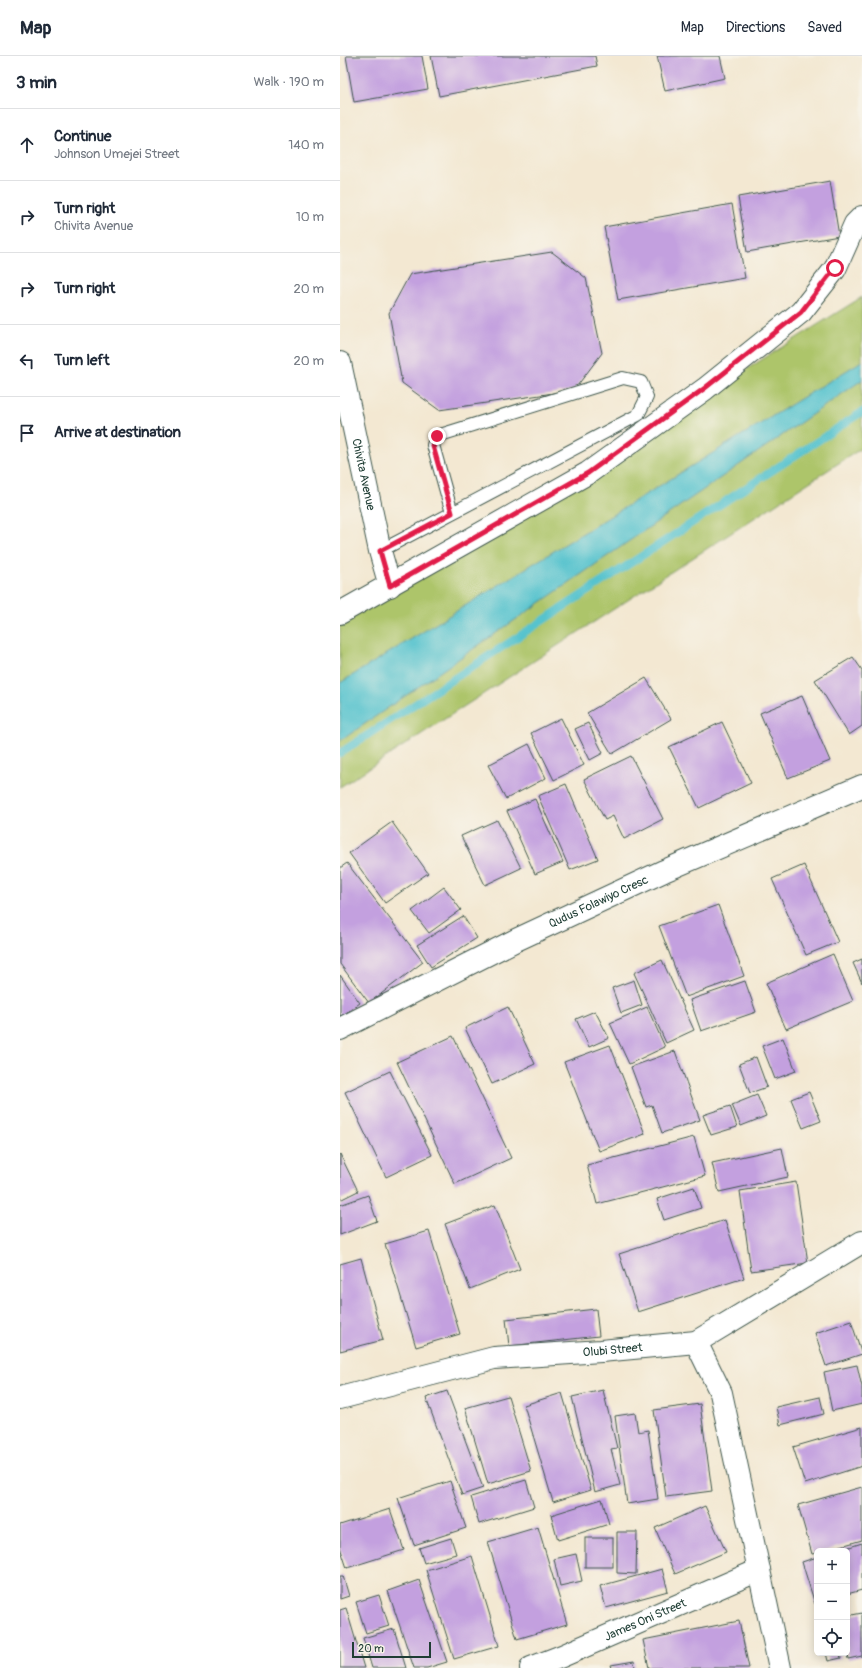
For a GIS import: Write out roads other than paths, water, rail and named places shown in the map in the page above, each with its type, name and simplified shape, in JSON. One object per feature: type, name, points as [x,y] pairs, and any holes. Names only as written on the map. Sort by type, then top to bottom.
[{"type":"street","points":[[340,613],[588,473],[705,388],[801,312],[835,268],[855,224],[862,217]]},
{"type":"street","name":"Chivita Avenue","points":[[340,363],[380,551],[390,586]]},
{"type":"street","name":"Qudus Folawiyo Cresc","points":[[340,1029],[516,940],[664,871],[862,786]]},
{"type":"street","name":"Olubi Street","points":[[340,1398],[494,1358],[601,1351],[696,1342],[862,1242]]},
{"type":"street","points":[[696,1342],[721,1393],[780,1668]]},
{"type":"street","name":"James Oni Street","points":[[531,1668],[562,1656],[759,1570]]},
{"type":"lane","points":[[380,551],[638,415],[647,397],[641,382],[623,378],[437,436],[433,446],[452,513]]},
{"type":"water","points":[[862,361],[862,380],[340,741],[340,683]]},
{"type":"waterway","points":[[340,753],[862,412]]}]
